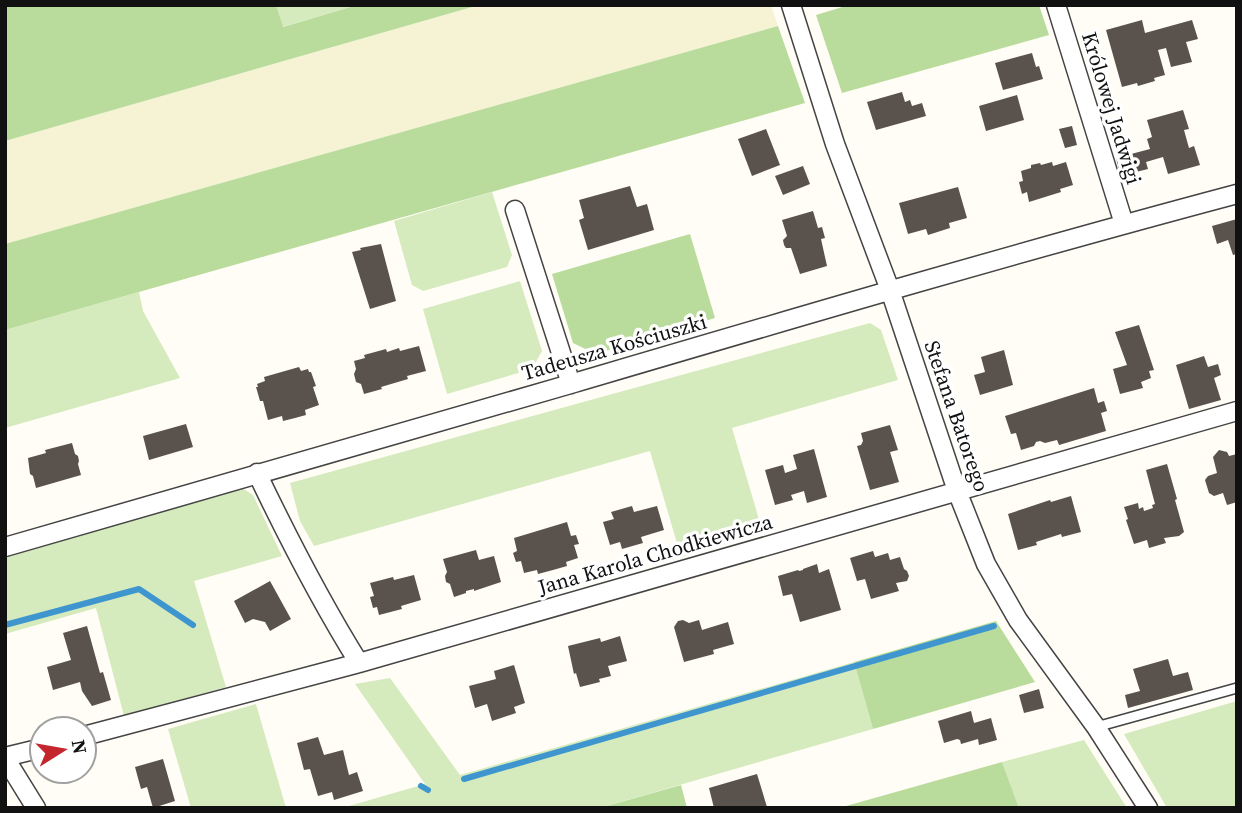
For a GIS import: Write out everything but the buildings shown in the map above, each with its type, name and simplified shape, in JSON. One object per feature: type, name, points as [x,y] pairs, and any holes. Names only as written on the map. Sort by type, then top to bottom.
[{"type":"street","name":"Stefana Batorego","points":[[791,5],[835,144],[890,289],[957,491],[986,564],[1018,620],[1096,727],[1149,808]]},
{"type":"street","name":"Królowej Jadwigi","points":[[1056,5],[1124,224]]},
{"type":"street","name":"Tadeusza Kościuszki","points":[[5,547],[890,289],[1237,194]]},
{"type":"street","points":[[515,210],[571,384]]},
{"type":"street","name":"Jana Karola Chodkiewicza","points":[[98,732],[359,663],[1237,411]]},
{"type":"street","points":[[257,473],[359,663]]},
{"type":"street","points":[[28,752],[5,758],[36,808]]},
{"type":"lane","points":[[1096,727],[1237,688]]},
{"type":"shaded area","points":[[479,5],[771,5],[778,26],[5,244],[5,141]]},
{"type":"green space","points":[[5,5],[276,5],[283,27],[357,5],[479,5],[5,141]]},
{"type":"green space","points":[[276,5],[357,5],[282,27]]},
{"type":"green space","points":[[849,5],[1039,5],[1049,35],[842,93],[816,15]]},
{"type":"green space","points":[[778,26],[805,103],[5,330],[5,244]]},
{"type":"green space","points":[[492,192],[512,255],[507,267],[423,291],[412,285],[394,221]]},
{"type":"green space","points":[[690,234],[715,318],[596,354],[573,343],[552,274]]},
{"type":"green space","points":[[520,281],[542,351],[532,369],[447,394],[423,309]]},
{"type":"green space","points":[[139,292],[143,311],[180,378],[5,428],[5,330]]},
{"type":"green space","points":[[870,323],[881,330],[898,380],[732,428],[763,533],[681,557],[650,451],[314,546],[300,521],[290,483]]},
{"type":"green space","points":[[242,488],[253,495],[282,556],[194,581],[226,687],[124,716],[96,608],[5,634],[5,557]]},
{"type":"green space","points":[[996,621],[1035,682],[873,729],[854,662]]},
{"type":"green space","points":[[854,662],[873,729],[600,808],[342,808],[425,784],[355,684],[390,678],[460,775]]},
{"type":"green space","points":[[1237,701],[1237,808],[1167,808],[1124,734]]},
{"type":"green space","points":[[256,704],[286,808],[191,808],[168,729]]},
{"type":"green space","points":[[1084,740],[1127,808],[1019,808],[1002,762]]},
{"type":"green space","points":[[1002,762],[1019,808],[839,808]]},
{"type":"green space","points":[[681,785],[687,808],[600,808]]},
{"type":"waterway","points":[[5,625],[139,589],[193,625]]},
{"type":"waterway","points":[[464,779],[994,626]]},
{"type":"waterway","points":[[421,786],[428,790]]}]
